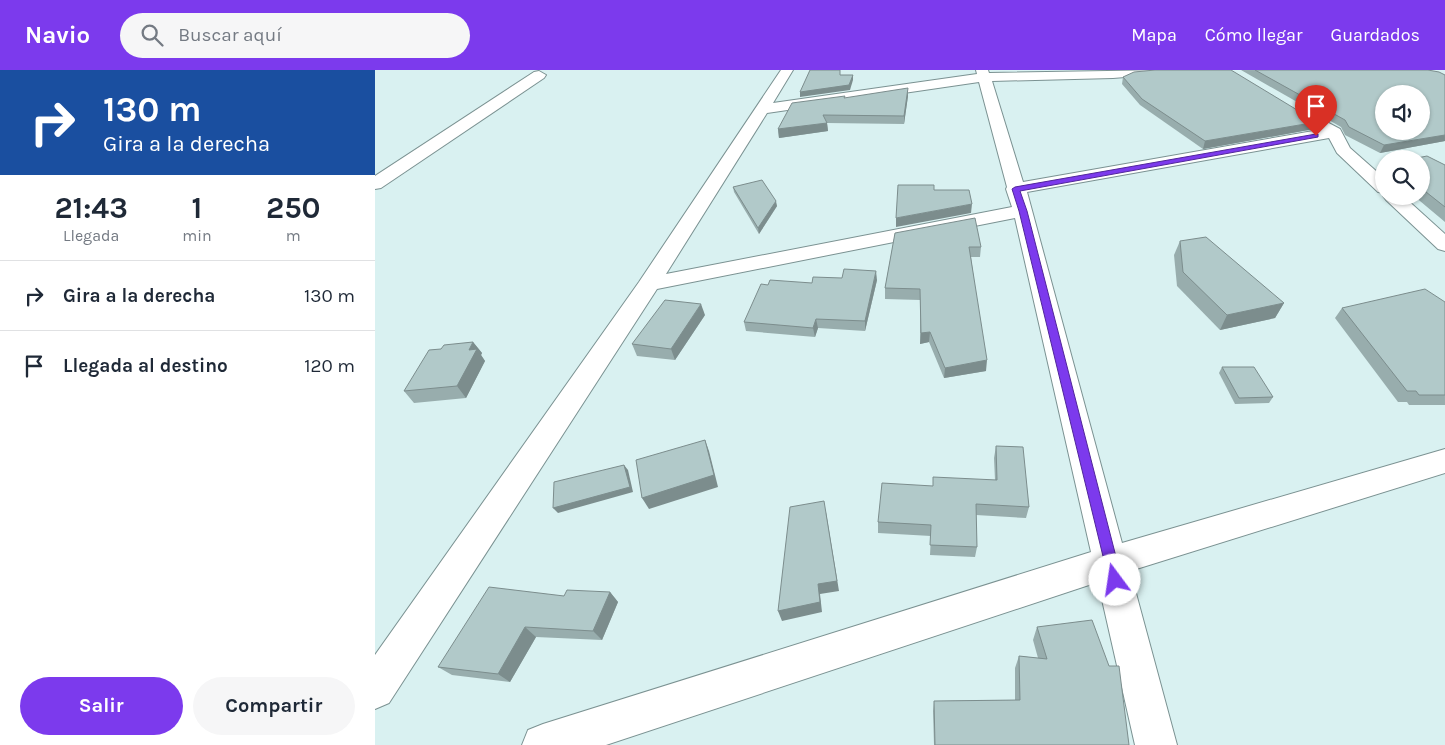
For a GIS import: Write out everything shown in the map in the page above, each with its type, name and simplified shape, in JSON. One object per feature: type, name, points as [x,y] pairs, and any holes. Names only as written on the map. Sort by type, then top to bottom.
[{"type":"street","points":[[375,689],[649,284],[787,70]]},
{"type":"street","points":[[763,109],[983,74],[1113,74],[1162,70]]},
{"type":"street","points":[[983,74],[1019,200],[1156,745]]},
{"type":"street","points":[[375,184],[539,75]]},
{"type":"street","points":[[1302,113],[1334,132],[1343,150],[1375,180]]},
{"type":"street","points":[[649,284],[1019,200],[1334,132]]},
{"type":"street","points":[[1402,205],[1441,239]]},
{"type":"street","points":[[543,745],[1110,562],[1445,461]]},
{"type":"building","points":[[810,70],[840,70],[840,75],[853,75],[849,85],[800,92]]},
{"type":"building","points":[[1155,70],[1231,70],[1317,122],[1205,141],[1142,99],[1123,77],[1134,72]]},
{"type":"building","points":[[1255,70],[1428,70],[1445,75],[1445,135],[1430,137],[1430,85],[1375,85],[1375,140],[1414,140],[1384,145],[1349,127],[1345,120]]},
{"type":"building","points":[[908,88],[904,116],[823,115],[827,123],[778,129],[792,103],[845,96],[844,98]]},
{"type":"building","points":[[1430,158],[1445,165],[1445,207],[1430,195]]},
{"type":"building","points":[[762,180],[776,201],[758,228],[733,187]]},
{"type":"building","points":[[898,185],[934,185],[934,190],[969,190],[972,204],[896,218]]},
{"type":"building","points":[[975,218],[981,247],[969,247],[987,360],[945,368],[930,332],[921,333],[920,289],[885,288],[895,233]]},
{"type":"building","points":[[1206,237],[1284,303],[1227,315],[1183,272],[1180,241]]},
{"type":"building","points":[[844,269],[876,271],[865,321],[816,319],[813,328],[744,322],[761,284],[768,285],[770,280],[812,283],[813,277],[842,278]]},
{"type":"building","points":[[1425,289],[1445,302],[1445,395],[1419,395],[1416,391],[1407,391],[1342,308]]},
{"type":"building","points":[[665,300],[701,304],[671,349],[632,344]]},
{"type":"building","points":[[473,342],[469,350],[477,349],[457,386],[404,391],[429,350],[441,349],[444,345]]},
{"type":"building","points":[[1222,367],[1254,367],[1273,397],[1239,398]]},
{"type":"building","points":[[705,440],[714,475],[642,498],[636,460]]},
{"type":"building","points":[[996,446],[1023,447],[1029,507],[976,504],[977,547],[930,545],[931,525],[878,522],[882,483],[933,486],[933,477],[997,480]]},
{"type":"building","points":[[624,465],[630,487],[553,508],[554,482]]},
{"type":"building","points":[[824,501],[837,581],[818,584],[820,602],[778,611],[790,507]]},
{"type":"building","points":[[489,587],[564,596],[567,590],[610,592],[593,631],[525,627],[498,674],[438,667]]},
{"type":"building","points":[[1092,620],[1109,666],[1119,666],[1129,745],[935,745],[934,701],[1020,700],[1019,656],[1047,659],[1037,627]]},
{"type":"route","points":[[1115,580],[1023,211],[1015,189],[1316,136]]}]
